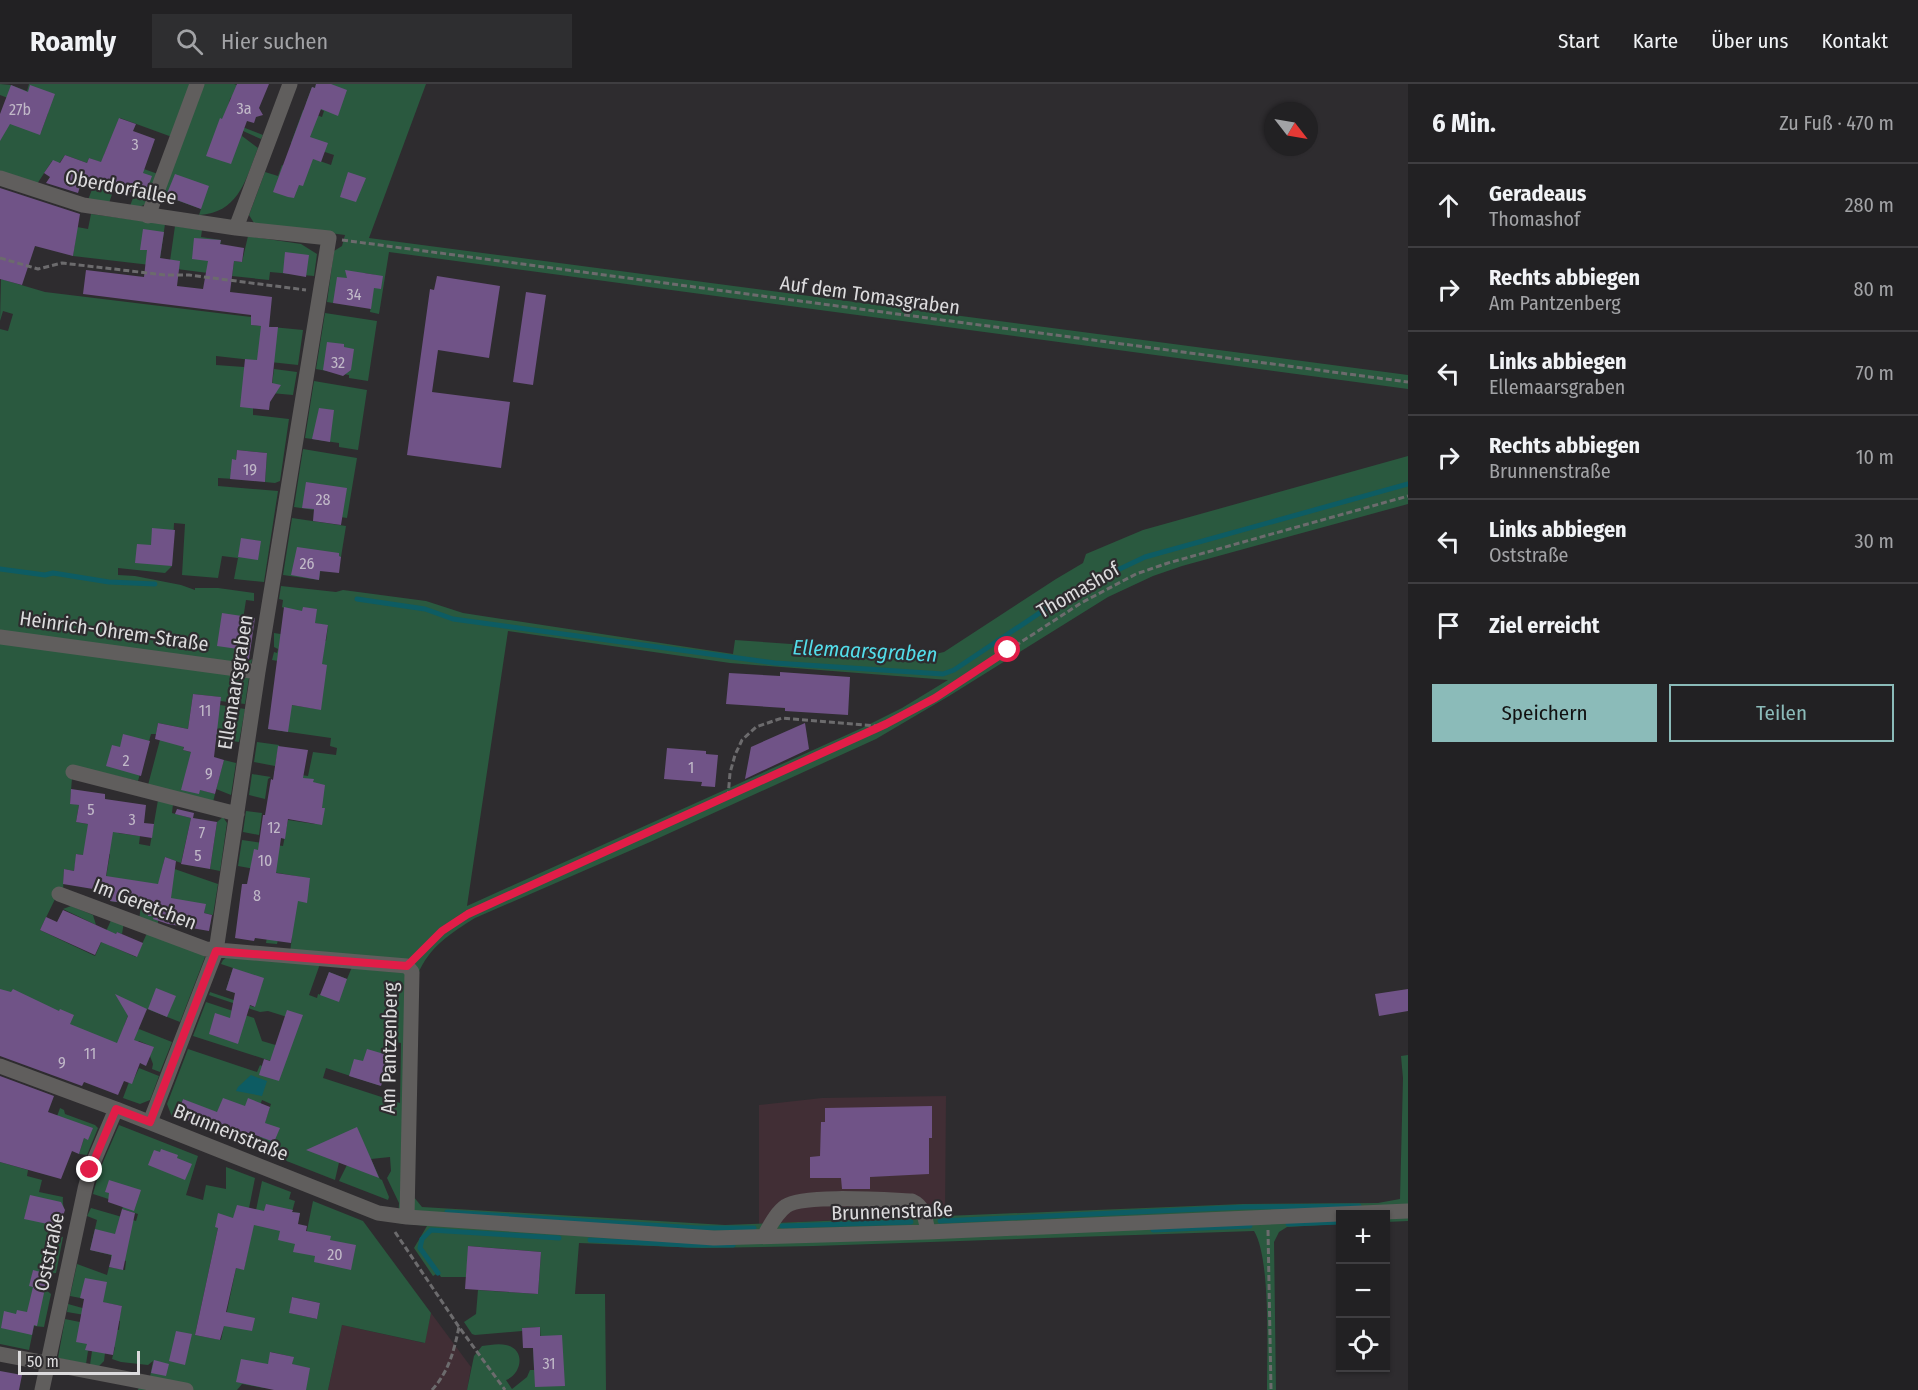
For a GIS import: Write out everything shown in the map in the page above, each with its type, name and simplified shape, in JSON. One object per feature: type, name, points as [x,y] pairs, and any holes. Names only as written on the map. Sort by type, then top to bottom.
[{"type":"street","points":[[148,216],[196,84]]},
{"type":"street","points":[[236,228],[290,84]]},
{"type":"street","name":"Oberdorfallee","points":[[0,178],[83,205],[236,228],[328,238]]},
{"type":"street","name":"Ellemaarsgraben","points":[[150,1122],[216,951],[258,672],[328,238]]},
{"type":"street","name":"Heinrich-Ohrem-Straße","points":[[0,637],[258,672]]},
{"type":"street","points":[[73,772],[237,814]]},
{"type":"street","name":"Im Geretchen","points":[[59,894],[216,951]]},
{"type":"street","name":"Am Pantzenberg","points":[[216,951],[407,966],[412,972],[406,1216]]},
{"type":"street","name":"Brunnenstraße","points":[[0,1066],[150,1122],[378,1213],[406,1216],[714,1238],[928,1232],[1408,1211]]},
{"type":"street","name":"Oststraße","points":[[42,1390],[85,1189],[116,1109]]},
{"type":"street","points":[[764,1236],[779,1212],[787,1205],[798,1201],[835,1200],[912,1200],[924,1210],[928,1232]]},
{"type":"street","points":[[0,1354],[186,1390]]},
{"type":"path","name":"Auf dem Tomasgraben","points":[[328,238],[1408,382]]},
{"type":"path","points":[[0,258],[38,269],[62,263],[319,292]]},
{"type":"path","name":"Thomashof","points":[[407,966],[442,931],[468,914],[880,727],[935,698],[1081,603],[1136,574],[1408,496]]},
{"type":"path","points":[[728,797],[730,773],[735,755],[742,740],[756,727],[782,718],[880,727]]},
{"type":"path","points":[[378,1213],[391,1226],[459,1327],[505,1390]]},
{"type":"path","points":[[1268,1216],[1271,1390]]},
{"type":"path","points":[[432,1390],[450,1364],[459,1327]]},
{"type":"shaded area","points":[[946,1096],[945,1215],[759,1224],[759,1105],[822,1098]]},
{"type":"shaded area","points":[[431,1313],[471,1367],[467,1390],[328,1390],[342,1325],[424,1343]]},
{"type":"green space","points":[[0,84],[27,91],[29,84],[191,84],[172,137],[120,118],[104,155],[158,174],[146,204],[139,207],[130,206],[136,190],[118,177],[109,203],[88,200],[102,163],[89,158],[87,163],[65,155],[58,165],[52,161],[37,184],[0,171],[0,117],[41,132],[48,113],[0,95]]},
{"type":"green space","points":[[202,84],[240,86],[230,99],[224,120],[263,135],[261,139],[243,131],[242,136],[258,148],[245,182],[232,201],[223,208],[213,213],[199,215],[201,209],[168,197],[168,194],[160,196]]},
{"type":"green space","points":[[316,84],[426,84],[369,238],[1408,375],[1408,389],[389,252],[379,314],[370,312],[375,275],[365,273],[333,303],[327,302],[334,251],[342,246],[345,235],[254,223],[249,215],[265,172],[278,176],[282,165],[298,171],[303,155],[331,165],[334,155],[291,143],[303,110],[322,117],[324,111],[306,103],[312,87],[315,88]]},
{"type":"green space","points":[[91,214],[165,224],[159,266],[73,256],[77,227],[88,229]]},
{"type":"green space","points":[[175,226],[202,230],[201,237],[221,240],[216,274],[169,268]]},
{"type":"green space","points":[[248,236],[301,244],[317,254],[314,276],[270,272],[269,280],[232,276],[234,261],[242,262]]},
{"type":"green space","points":[[1,279],[45,292],[251,317],[251,325],[303,330],[298,365],[216,356],[216,365],[244,367],[253,415],[289,419],[280,481],[265,482],[267,453],[237,450],[234,479],[218,478],[218,486],[278,491],[264,582],[234,579],[238,558],[222,556],[218,578],[182,575],[185,524],[174,523],[172,566],[165,573],[118,568],[118,575],[135,576],[195,590],[195,588],[218,588],[254,593],[254,601],[246,600],[237,658],[234,663],[243,665],[252,659],[245,704],[220,701],[220,697],[193,694],[188,729],[158,723],[156,734],[151,734],[138,781],[73,766],[70,803],[79,805],[76,822],[99,826],[120,816],[118,833],[140,836],[139,844],[150,846],[158,800],[173,804],[172,813],[191,818],[181,863],[165,857],[163,865],[218,884],[213,915],[204,913],[205,905],[158,917],[158,927],[139,920],[141,906],[110,901],[113,878],[106,877],[110,854],[101,853],[100,858],[77,854],[74,871],[64,869],[63,891],[56,897],[40,930],[95,956],[112,918],[124,922],[122,934],[117,932],[111,946],[136,957],[148,931],[202,952],[205,957],[180,1022],[147,1009],[129,1013],[124,1026],[137,1031],[139,1029],[172,1042],[160,1072],[152,1069],[150,1056],[153,1047],[139,1041],[120,1057],[0,994],[0,329],[8,331],[13,314],[3,311],[0,321]]},
{"type":"green space","points":[[325,313],[377,321],[368,381],[316,369]]},
{"type":"green space","points":[[274,369],[297,372],[293,395],[271,393]]},
{"type":"green space","points":[[314,381],[367,390],[358,450],[339,447],[339,443],[305,438]]},
{"type":"green space","points":[[303,449],[357,458],[347,518],[328,515],[328,512],[294,507]]},
{"type":"green space","points":[[1408,456],[1408,504],[1153,576],[1108,597],[876,739],[650,842],[475,918],[449,935],[428,956],[418,974],[413,1196],[422,1207],[725,1225],[1243,1204],[1378,1203],[1400,1199],[1403,1078],[1401,1056],[1408,1055],[1408,1221],[1390,1222],[1390,1210],[1336,1210],[1336,1224],[1287,1227],[1279,1232],[1274,1242],[1276,1390],[1267,1390],[1266,1284],[1259,1244],[1254,1231],[702,1248],[579,1243],[575,1294],[605,1294],[606,1390],[467,1390],[474,1356],[482,1346],[503,1344],[517,1351],[520,1362],[516,1373],[506,1380],[512,1389],[527,1377],[530,1370],[534,1370],[533,1346],[541,1346],[540,1327],[475,1335],[464,1322],[476,1314],[478,1290],[538,1294],[541,1252],[469,1246],[466,1277],[441,1277],[438,1273],[433,1276],[414,1248],[427,1226],[398,1223],[399,1203],[387,1178],[391,1171],[390,1157],[371,1159],[382,1180],[389,1197],[388,1200],[339,1181],[349,1161],[340,1158],[335,1180],[256,1149],[271,1104],[262,1100],[248,1138],[243,1136],[240,1143],[193,1125],[199,1106],[183,1099],[176,1118],[172,1117],[167,1104],[188,1049],[257,1072],[260,1065],[277,1063],[193,1036],[206,1002],[254,1018],[262,1041],[289,1049],[300,1021],[268,1011],[260,1012],[209,995],[210,992],[254,1007],[256,1000],[226,990],[233,968],[221,964],[223,960],[227,957],[320,964],[309,995],[317,998],[318,994],[321,995],[329,972],[347,979],[352,967],[290,952],[292,937],[279,935],[277,944],[266,943],[269,923],[299,893],[301,877],[238,866],[242,840],[283,846],[288,820],[315,824],[296,777],[274,773],[274,771],[308,776],[313,752],[336,755],[337,748],[330,746],[331,738],[268,729],[273,702],[317,709],[296,664],[272,660],[274,652],[277,653],[278,649],[274,647],[274,633],[326,641],[328,626],[315,623],[282,607],[283,600],[279,599],[281,586],[336,592],[343,590],[426,601],[463,613],[733,654],[735,640],[935,654],[944,652],[1083,563],[1086,554],[1143,530]],"holes":[[[508,631],[730,663],[948,680],[902,708],[862,728],[467,906]],[[392,1041],[401,1043],[400,1103],[323,1078],[326,1068],[378,1085]]]},
{"type":"green space","points":[[292,518],[346,526],[341,557],[323,554],[319,580],[283,575]]},
{"type":"green space","points":[[220,705],[245,709],[239,742],[211,738]]},
{"type":"green space","points":[[161,736],[185,742],[183,750],[202,755],[183,785],[215,794],[213,802],[148,785]]},
{"type":"green space","points":[[257,742],[279,745],[275,766],[254,762]]},
{"type":"green space","points":[[224,760],[236,763],[231,795],[216,789]]},
{"type":"green space","points":[[252,774],[271,777],[268,779],[265,799],[249,795]]},
{"type":"green space","points":[[246,811],[262,813],[259,835],[243,832]]},
{"type":"green space","points":[[223,817],[227,823],[220,871],[210,869],[217,822]]},
{"type":"green space","points":[[71,906],[93,915],[96,925],[63,909]]},
{"type":"green space","points":[[139,1068],[159,1076],[150,1100],[140,1104],[123,1098],[129,1082],[132,1083]]},
{"type":"green space","points":[[60,1108],[65,1114],[98,1128],[87,1155],[79,1154],[84,1138],[88,1139],[92,1128],[45,1150]]},
{"type":"green space","points":[[119,1125],[198,1156],[186,1195],[203,1200],[206,1185],[226,1189],[226,1167],[255,1178],[244,1233],[218,1228],[195,1335],[221,1340],[236,1268],[244,1269],[262,1181],[291,1192],[289,1199],[295,1201],[292,1212],[300,1213],[295,1234],[304,1245],[313,1201],[363,1221],[431,1313],[425,1343],[342,1325],[328,1390],[306,1390],[292,1364],[293,1357],[271,1352],[264,1388],[242,1384],[237,1390],[138,1390],[142,1376],[150,1377],[153,1361],[148,1365],[112,1359],[115,1347],[106,1345],[104,1361],[99,1366],[90,1365],[92,1351],[88,1351],[86,1364],[58,1358],[65,1319],[119,1330],[120,1321],[67,1312],[68,1304],[120,1315],[122,1306],[70,1296],[77,1264],[107,1275],[109,1267],[125,1270],[126,1261],[90,1250],[97,1220],[87,1216],[91,1208],[136,1221],[138,1214],[122,1209],[124,1204],[93,1194],[100,1169]],"holes":[[[292,1297],[320,1303],[317,1319],[290,1313]]]},
{"type":"green space","points":[[0,1162],[28,1170],[27,1176],[42,1180],[39,1192],[63,1197],[63,1216],[59,1219],[55,1235],[63,1237],[56,1273],[33,1271],[30,1286],[45,1289],[51,1294],[44,1327],[34,1326],[29,1350],[0,1344]]},
{"type":"water","points":[[251,1075],[267,1081],[262,1096],[236,1091]]},
{"type":"building","points":[[237,84],[269,84],[259,108],[263,115],[256,117],[254,123],[247,121],[231,164],[206,156],[220,118],[222,119]]},
{"type":"building","points":[[316,84],[331,84],[347,90],[338,116],[321,109],[310,137],[328,143],[321,162],[313,159],[303,186],[299,185],[294,198],[288,197],[273,192],[312,87],[315,88]]},
{"type":"building","points":[[11,85],[28,92],[30,85],[55,94],[40,135],[10,124],[0,141],[0,114]]},
{"type":"building","points":[[119,118],[136,124],[133,131],[155,139],[143,173],[152,176],[146,193],[125,192],[83,177],[78,193],[46,183],[50,177],[44,173],[53,160],[60,163],[65,155],[87,163],[89,158],[101,162]]},
{"type":"building","points":[[348,172],[366,178],[356,202],[340,197]]},
{"type":"building","points":[[175,174],[209,186],[201,209],[166,196]]},
{"type":"building","points":[[0,188],[80,214],[73,256],[35,246],[22,285],[0,279]]},
{"type":"building","points":[[143,229],[164,232],[160,258],[180,261],[177,286],[203,289],[208,261],[192,259],[194,238],[221,240],[220,244],[244,248],[242,262],[234,261],[230,292],[272,297],[269,327],[278,327],[272,383],[281,385],[270,402],[269,410],[240,407],[245,359],[257,360],[261,326],[251,325],[251,315],[83,294],[86,270],[144,277],[147,250],[140,250]]},
{"type":"building","points":[[285,252],[309,255],[306,277],[283,273]]},
{"type":"building","points":[[345,270],[383,276],[381,289],[374,288],[371,309],[333,303],[337,277],[347,278]]},
{"type":"building","points":[[437,276],[500,286],[489,358],[438,350],[432,392],[510,402],[501,468],[407,455],[430,289],[434,290]]},
{"type":"building","points":[[526,292],[546,295],[533,385],[513,382]]},
{"type":"building","points":[[327,342],[344,344],[344,347],[354,349],[351,370],[343,376],[323,370]]},
{"type":"building","points":[[319,408],[334,410],[330,442],[312,439]]},
{"type":"building","points":[[237,450],[267,453],[265,482],[230,479],[232,459],[236,460]]},
{"type":"building","points":[[306,482],[347,488],[341,525],[313,521],[314,509],[302,508]]},
{"type":"building","points":[[152,528],[175,530],[172,566],[135,563],[137,544],[151,545]]},
{"type":"building","points":[[241,538],[261,541],[258,560],[238,557]]},
{"type":"building","points":[[297,547],[339,553],[341,557],[339,573],[320,571],[319,580],[291,575]]},
{"type":"building","points":[[284,607],[302,611],[303,607],[317,609],[315,623],[328,625],[322,664],[327,665],[321,710],[292,705],[288,732],[268,729]]},
{"type":"building","points":[[222,613],[255,618],[249,659],[237,658],[238,649],[217,646]]},
{"type":"building","points":[[780,672],[850,677],[848,715],[726,704],[729,673],[780,676]]},
{"type":"building","points":[[193,694],[221,697],[214,757],[224,760],[215,794],[200,790],[199,794],[181,790],[191,752],[183,750],[184,747],[155,739],[158,723],[188,729]]},
{"type":"building","points":[[805,723],[809,749],[745,779],[751,747]]},
{"type":"building","points":[[123,734],[150,741],[141,776],[106,766],[112,745],[120,747]]},
{"type":"building","points":[[278,746],[308,750],[303,778],[314,779],[313,782],[325,785],[322,825],[288,819],[285,839],[281,838],[276,873],[310,878],[307,903],[298,901],[291,943],[235,938],[242,884],[247,884],[254,849],[258,850]]},
{"type":"building","points":[[667,748],[706,751],[706,754],[718,755],[715,787],[701,786],[702,782],[664,779]]},
{"type":"building","points":[[71,789],[105,794],[105,799],[146,805],[144,823],[154,824],[152,838],[113,832],[106,876],[158,884],[165,857],[176,861],[171,898],[206,904],[204,913],[212,915],[209,931],[153,919],[154,916],[148,916],[149,907],[110,901],[111,892],[63,884],[64,869],[74,871],[76,854],[83,855],[88,824],[76,822],[79,805],[70,804]]},
{"type":"building","points":[[177,809],[194,813],[193,818],[217,822],[210,869],[181,864],[191,818],[175,814]]},
{"type":"building","points":[[63,910],[116,934],[117,932],[143,943],[137,957],[101,942],[95,955],[40,930],[46,917],[57,922]]},
{"type":"building","points":[[233,968],[264,978],[255,1007],[250,1005],[238,1044],[209,1034],[215,1013],[230,1018],[235,993],[226,990]]},
{"type":"building","points":[[329,972],[347,979],[339,1002],[320,995]]},
{"type":"building","points":[[156,988],[176,996],[167,1017],[148,1009]]},
{"type":"building","points":[[0,989],[11,992],[13,989],[59,1011],[60,1009],[74,1015],[70,1024],[117,1043],[128,1016],[115,994],[147,1009],[134,1040],[154,1047],[146,1066],[140,1063],[132,1084],[124,1081],[118,1095],[84,1082],[82,1086],[0,1056]]},
{"type":"building","points":[[1408,989],[1408,1011],[1379,1016],[1375,994]]},
{"type":"building","points":[[287,1010],[303,1015],[279,1081],[259,1075],[264,1059],[270,1061]]},
{"type":"building","points":[[367,1049],[391,1056],[381,1086],[349,1076],[354,1059],[363,1061]]},
{"type":"building","points":[[0,1076],[54,1096],[48,1112],[93,1128],[88,1140],[84,1138],[79,1154],[72,1151],[61,1179],[0,1162]]},
{"type":"building","points":[[223,1098],[245,1106],[248,1098],[270,1107],[265,1123],[280,1128],[274,1142],[250,1133],[248,1138],[195,1118],[193,1122],[177,1116],[183,1099],[217,1112]]},
{"type":"building","points":[[932,1106],[929,1174],[870,1177],[870,1189],[842,1189],[841,1178],[810,1178],[810,1157],[820,1156],[821,1122],[825,1122],[825,1108]]},
{"type":"building","points":[[357,1127],[379,1178],[306,1150]]},
{"type":"building","points":[[161,1149],[178,1155],[177,1158],[192,1164],[185,1180],[148,1165],[154,1150],[160,1152]]},
{"type":"building","points":[[109,1180],[141,1190],[134,1211],[108,1202],[109,1193],[105,1192]]},
{"type":"building","points":[[30,1195],[61,1202],[65,1210],[57,1226],[24,1219]]},
{"type":"building","points":[[266,1204],[300,1213],[298,1224],[307,1226],[306,1231],[331,1236],[330,1240],[356,1245],[351,1270],[314,1262],[315,1256],[293,1252],[295,1244],[278,1240],[280,1231],[254,1225],[244,1270],[236,1268],[226,1312],[255,1318],[252,1331],[224,1326],[220,1340],[195,1335],[218,1228],[215,1227],[218,1213],[233,1218],[237,1205],[264,1211]]},
{"type":"building","points":[[122,1209],[135,1213],[123,1270],[109,1267],[112,1255],[90,1250],[95,1229],[115,1234]]},
{"type":"building","points":[[468,1246],[541,1252],[538,1294],[465,1289]]},
{"type":"building","points":[[33,1270],[48,1274],[37,1326],[34,1325],[32,1335],[1,1328],[4,1311],[16,1314],[17,1310],[27,1312],[33,1287],[29,1286]]},
{"type":"building","points":[[85,1278],[107,1282],[103,1302],[122,1306],[113,1355],[85,1350],[87,1344],[76,1342],[84,1299],[80,1298]]},
{"type":"building","points":[[292,1297],[320,1303],[317,1319],[289,1313]]},
{"type":"building","points":[[540,1327],[540,1336],[562,1335],[565,1386],[535,1387],[533,1348],[523,1348],[522,1328]]},
{"type":"building","points":[[176,1331],[192,1334],[185,1365],[169,1361]]},
{"type":"building","points":[[270,1352],[294,1357],[292,1364],[310,1368],[306,1390],[274,1390],[236,1382],[241,1359],[268,1364]]},
{"type":"building","points":[[154,1360],[169,1364],[166,1376],[151,1373]]},
{"type":"building","points":[[0,1371],[22,1375],[19,1390],[0,1390]]},
{"type":"waterway","name":"Ellemaarsgraben","points":[[357,599],[425,609],[453,619],[775,663],[943,674],[954,670],[1071,592],[1145,557],[1408,484]]},
{"type":"waterway","name":"Ellemaarsgraben","points":[[0,569],[45,575],[53,573],[109,582],[155,584]]},
{"type":"waterway","points":[[940,1221],[1245,1207],[1359,1206]]},
{"type":"waterway","points":[[447,1212],[697,1228],[754,1228]]},
{"type":"waterway","points":[[782,1226],[911,1222]]},
{"type":"waterway","points":[[1288,1224],[1336,1222]]},
{"type":"waterway","points":[[1153,1230],[1250,1226]]},
{"type":"waterway","points":[[438,1273],[420,1248],[422,1239],[431,1230],[559,1238]]},
{"type":"waterway","points":[[590,1240],[733,1245]]},
{"type":"route","points":[[90,1170],[116,1109],[150,1122],[216,951],[407,966],[442,931],[468,914],[886,724],[935,698],[1008,650]]}]
